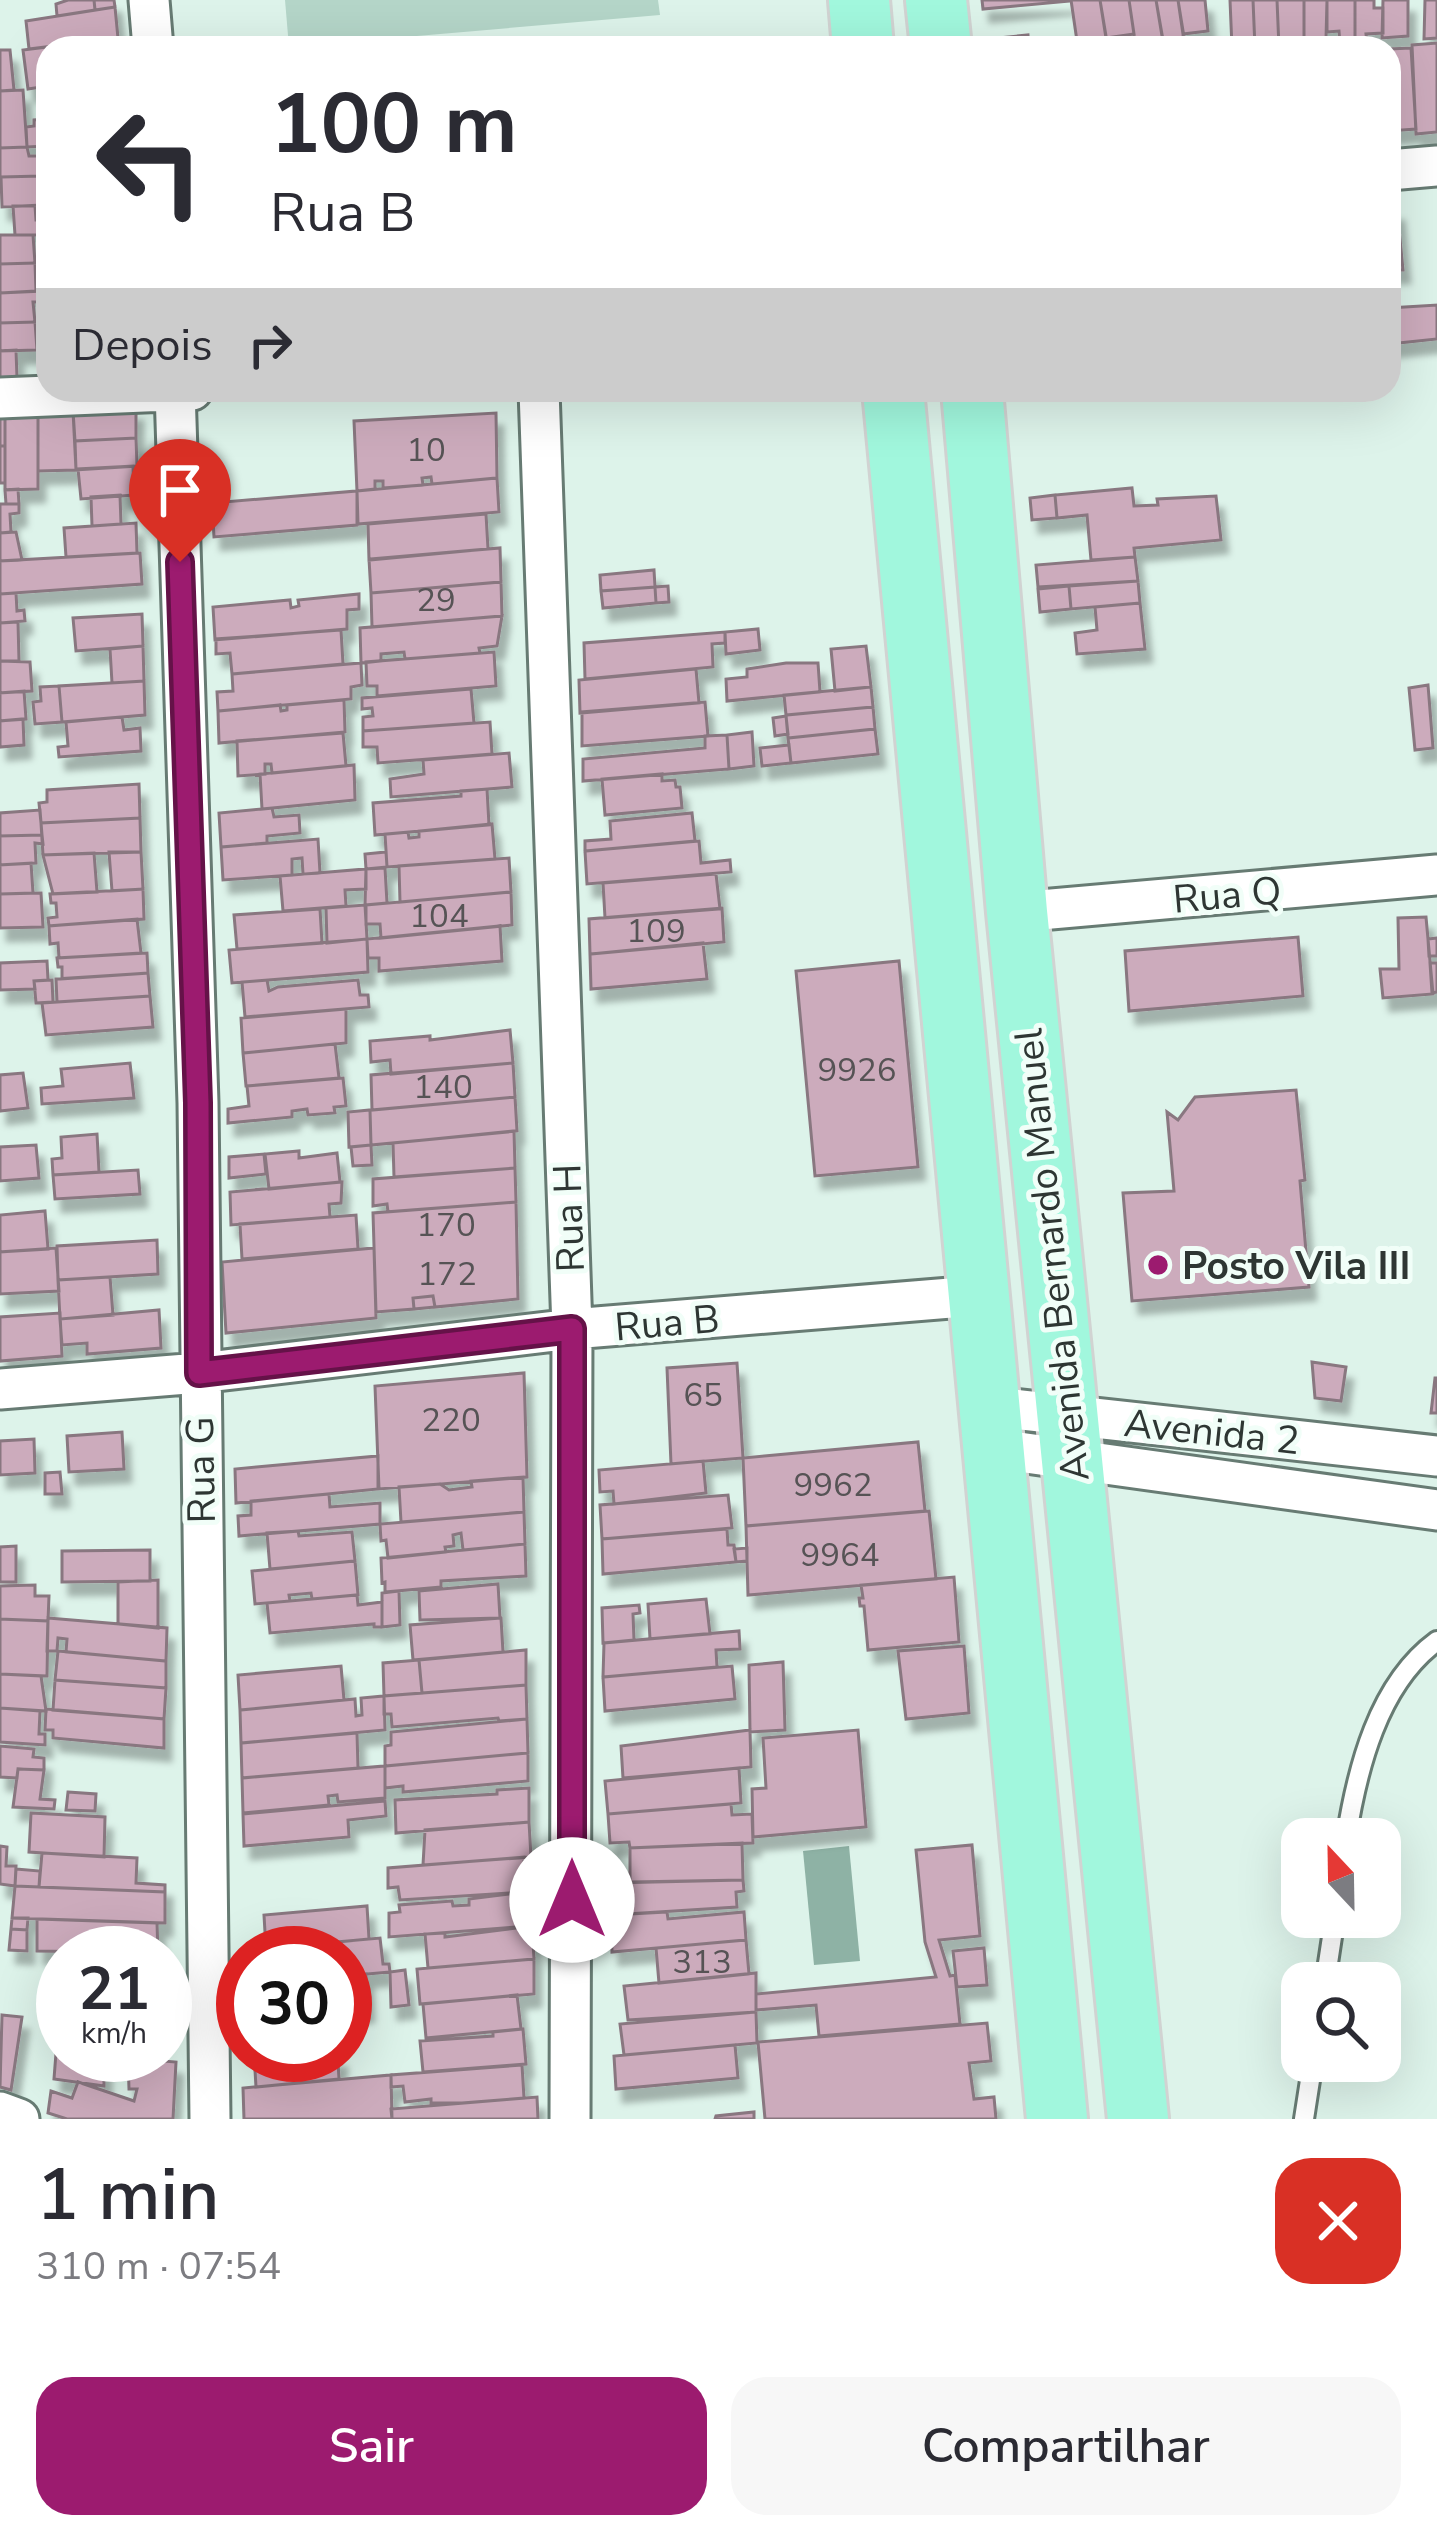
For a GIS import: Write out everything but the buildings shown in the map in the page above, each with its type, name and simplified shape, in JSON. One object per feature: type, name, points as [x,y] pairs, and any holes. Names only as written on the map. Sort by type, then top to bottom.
[{"type":"main road","points":[[859,0],[862,36]]},
{"type":"main road","points":[[936,0],[940,36]]},
{"type":"main road","name":"Avenida Bernardo Manuel","points":[[894,402],[975,1296],[1057,2119]]},
{"type":"main road","name":"Avenida Bernardo Manuel","points":[[973,402],[1017,912],[1138,2119]]},
{"type":"street","points":[[149,0],[152,36]]},
{"type":"street","points":[[1401,169],[1437,166]]},
{"type":"street","points":[[0,398],[36,397]]},
{"type":"street","name":"Rua G","points":[[175,402],[198,1103],[210,2119]]},
{"type":"street","name":"Rua H","points":[[539,402],[572,1329],[570,2119]]},
{"type":"street","name":"Rua Q","points":[[1017,912],[1437,875]]},
{"type":"street","name":"Rua B","points":[[0,1389],[199,1373],[572,1329],[975,1296]]},
{"type":"street","name":"Avenida 2","points":[[988,1427],[1069,1437],[1437,1456]]},
{"type":"street","name":"Avenida 2","points":[[1069,1437],[1437,1510]]},
{"type":"street","points":[[0,2112],[19,2119]]},
{"type":"lane","points":[[1350,1818],[1387,1696],[1414,1658],[1437,1641]]},
{"type":"lane","points":[[1304,2119],[1310,2082]]},
{"type":"shaded area","points":[[285,0],[658,0],[660,15],[417,36],[288,36]]},
{"type":"shaded area","points":[[849,1846],[860,1961],[814,1965],[803,1851]]},
{"type":"place","name":"Posto Vila III","points":[[1158,1265]]},
{"type":"route","points":[[180,562],[198,1103],[199,1373],[572,1329],[572,1900]]}]
